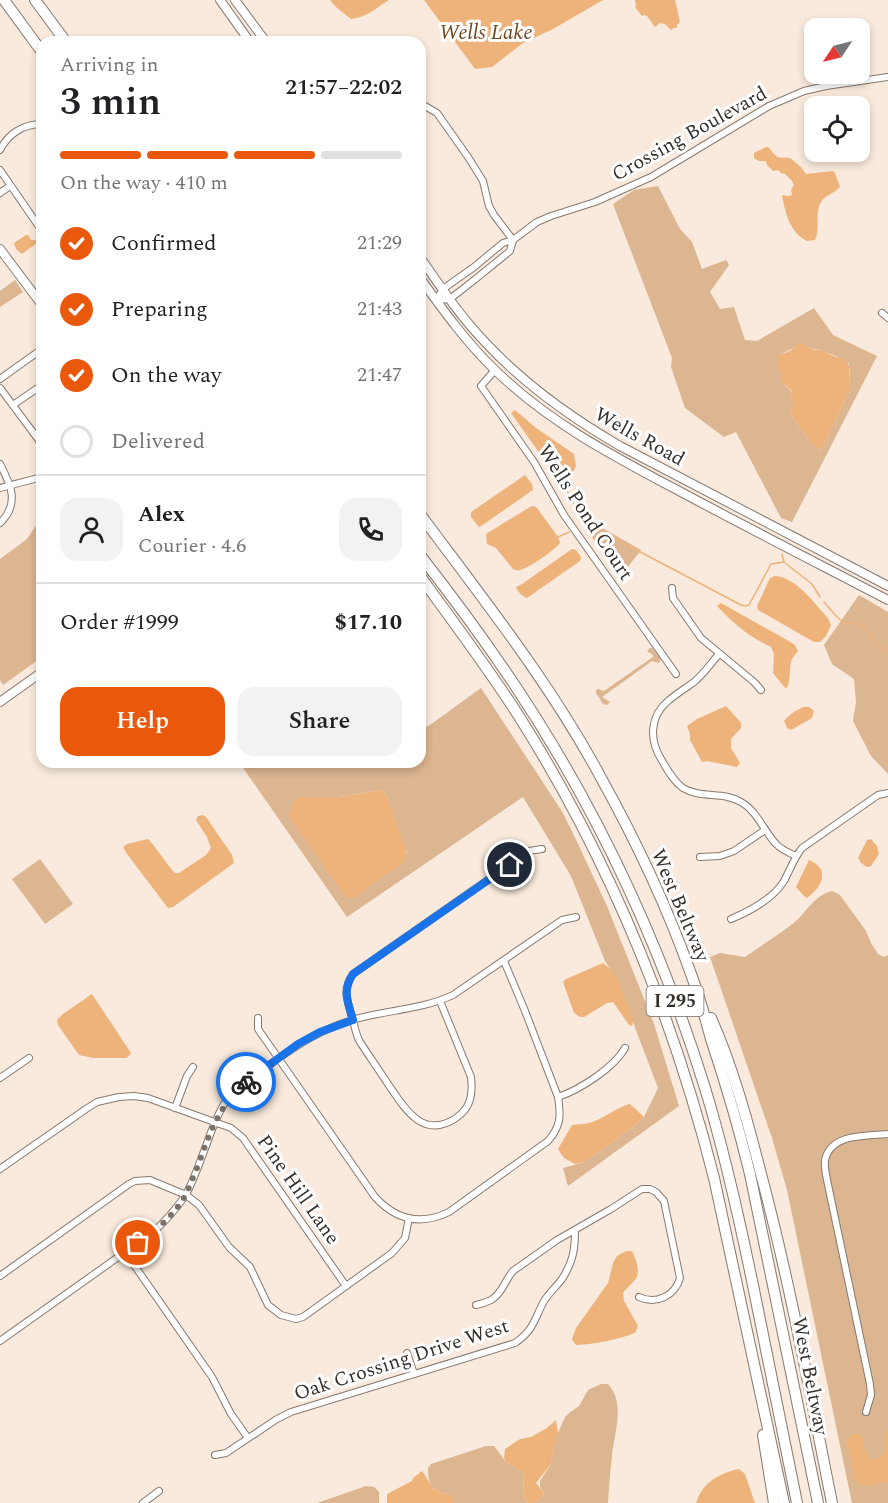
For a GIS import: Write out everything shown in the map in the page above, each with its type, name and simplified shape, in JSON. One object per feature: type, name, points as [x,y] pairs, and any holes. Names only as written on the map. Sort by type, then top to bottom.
[{"type":"highway","points":[[4,0],[36,44]]},
{"type":"highway","points":[[35,0],[62,36]]},
{"type":"highway","name":"West Beltway","points":[[426,522],[520,649],[600,775],[649,874],[691,974],[727,1087],[748,1165],[818,1503]]},
{"type":"highway","name":"West Beltway","points":[[426,563],[512,681],[577,787],[624,878],[661,963],[690,1042],[722,1150],[749,1267],[797,1503]]},
{"type":"highway","points":[[426,584],[520,719],[570,803],[618,899],[662,1006],[705,1140],[723,1214],[784,1503]]},
{"type":"highway","points":[[691,974],[718,1035],[751,1137],[783,1260],[832,1503]]},
{"type":"highway","points":[[751,1355],[774,1503]]},
{"type":"main road","points":[[224,2],[240,2],[262,36]]},
{"type":"main road","points":[[224,2],[246,36]]},
{"type":"main road","points":[[0,249],[36,297]]},
{"type":"main road","name":"Wells Road","points":[[426,265],[483,341],[553,403],[594,430],[888,586]]},
{"type":"main road","name":"Wells Road","points":[[426,286],[454,324],[495,370],[524,396],[561,423],[611,455],[888,600]]},
{"type":"main road","points":[[658,480],[669,477],[695,491],[708,492]]},
{"type":"main road","points":[[0,702],[36,676]]},
{"type":"street","name":"Crossing Boulevard","points":[[436,300],[443,289],[503,243],[513,240],[525,230],[551,216],[594,202],[651,177],[785,99],[804,91],[826,86],[888,77]]},
{"type":"street","points":[[426,107],[437,113],[483,180],[489,206],[513,240]]},
{"type":"street","points":[[0,150],[12,134],[29,125],[36,124]]},
{"type":"street","points":[[0,170],[36,223]]},
{"type":"street","points":[[0,193],[10,186]]},
{"type":"street","name":"Crossing Boulevard","points":[[450,298],[510,250],[513,240]]},
{"type":"street","points":[[436,300],[450,298]]},
{"type":"street","points":[[882,313],[888,318]]},
{"type":"street","points":[[0,379],[36,353]]},
{"type":"street","name":"Wells Pond Court","points":[[495,370],[481,386],[534,462],[564,515],[675,674]]},
{"type":"street","points":[[0,388],[36,436]]},
{"type":"street","points":[[13,405],[36,389]]},
{"type":"street","points":[[0,464],[10,486],[13,501],[7,516],[0,523]]},
{"type":"street","points":[[0,488],[36,479]]},
{"type":"street","points":[[672,588],[673,598],[696,633],[761,690]]},
{"type":"street","points":[[719,654],[696,680],[662,706],[654,722],[653,741],[671,775],[684,788],[701,794],[725,796],[740,801],[752,812],[780,848],[796,856]]},
{"type":"street","points":[[731,919],[751,910],[778,889],[802,848],[878,795],[888,793]]},
{"type":"street","points":[[700,857],[727,854],[765,830]]},
{"type":"street","points":[[440,1001],[471,1077],[473,1090],[466,1110],[451,1121],[441,1125],[431,1125],[422,1122],[407,1111],[360,1042],[346,998],[348,981],[353,974],[529,851],[542,849]]},
{"type":"street","points":[[0,1341],[161,1226],[186,1194],[214,1122],[223,1106],[250,1078],[298,1044],[320,1032],[353,1020],[440,1001],[463,989],[562,920],[576,917]]},
{"type":"street","points":[[258,1018],[258,1029],[384,1207],[409,1218],[438,1217],[449,1212],[548,1141],[559,1124],[558,1097],[504,961]]},
{"type":"street","points":[[558,1097],[578,1089],[619,1059],[625,1048]]},
{"type":"street","points":[[0,1078],[29,1058]]},
{"type":"street","points":[[175,1108],[187,1076],[193,1067]]},
{"type":"street","name":"Pine Hill Lane","points":[[0,1169],[97,1102],[134,1096],[148,1098],[214,1122],[236,1132],[243,1138],[346,1286]]},
{"type":"street","points":[[866,1412],[871,1395],[870,1384],[825,1161],[836,1143],[844,1139],[888,1134]]},
{"type":"street","points":[[0,1276],[135,1181],[150,1180],[186,1194],[199,1205],[229,1247],[250,1267],[268,1305],[280,1316],[296,1319],[303,1317],[392,1253],[405,1239],[409,1218]]},
{"type":"street","points":[[476,1305],[492,1300],[498,1295],[508,1276],[557,1240],[642,1189],[650,1189],[664,1201],[680,1278],[674,1292],[667,1296],[646,1300],[639,1297]]},
{"type":"street","name":"Oak Crossing Drive West","points":[[215,1455],[226,1453],[291,1412],[515,1343],[533,1326],[545,1300],[571,1264],[575,1250],[575,1230]]},
{"type":"street","points":[[125,1252],[212,1377],[231,1414],[248,1438]]},
{"type":"street","points":[[407,1353],[414,1374]]},
{"type":"street","points":[[143,1503],[159,1491]]},
{"type":"shaded area","points":[[658,186],[680,229],[692,242],[702,269],[726,260],[729,265],[710,292],[720,309],[734,307],[745,340],[757,341],[814,308],[833,335],[877,356],[792,522],[781,518],[736,432],[724,437],[685,408],[671,367],[672,358],[613,204],[634,190]],"holes":[[[803,344],[833,355],[849,364],[850,381],[846,398],[820,450],[807,438],[790,413],[794,403],[790,398],[792,392],[785,385],[777,361],[781,354]]]},
{"type":"shaded area","points":[[15,280],[23,292],[0,307],[0,291]]},
{"type":"shaded area","points":[[36,525],[36,661],[3,685],[0,680],[0,559],[27,539]]},
{"type":"shaded area","points":[[597,525],[641,550],[620,577],[592,537]]},
{"type":"shaded area","points":[[859,595],[888,612],[888,774],[871,756],[853,721],[856,702],[854,679],[832,664],[824,645]]},
{"type":"shaded area","points":[[650,648],[661,659],[659,663],[652,661],[602,697],[610,702],[607,705],[603,704],[596,690],[604,691],[653,657],[647,651]]},
{"type":"shaded area","points":[[481,688],[563,813],[607,906],[654,1024],[679,1106],[568,1186],[563,1168],[585,1162],[633,1127],[644,1117],[658,1088],[617,980],[605,961],[571,876],[523,797],[347,917],[243,768],[426,768],[426,727]],"holes":[[[380,790],[387,797],[407,854],[301,797],[339,797]]]},
{"type":"shaded area","points":[[40,859],[73,904],[45,924],[12,879]]},
{"type":"shaded area","points":[[832,891],[840,895],[866,931],[878,954],[884,957],[888,955],[888,1503],[852,1503],[787,1190],[772,1138],[710,957],[720,953],[745,957],[796,921],[821,896]]},
{"type":"shaded area","points":[[601,1384],[608,1384],[618,1409],[608,1503],[535,1503],[544,1493],[540,1487],[540,1481],[551,1464],[555,1440],[565,1417],[579,1406],[588,1390]]},
{"type":"shaded area","points":[[486,1446],[494,1446],[506,1462],[524,1474],[523,1493],[528,1503],[455,1503],[448,1495],[431,1485],[428,1468],[431,1464]]},
{"type":"shaded area","points":[[366,1486],[374,1487],[379,1492],[379,1503],[317,1503]]},
{"type":"water","name":"Wells Lake","points":[[330,0],[389,0],[367,14],[351,19]]},
{"type":"water","name":"Wells Lake","points":[[424,0],[603,0],[553,29],[523,43],[492,67],[475,69]]},
{"type":"water","points":[[635,0],[675,0],[680,22],[677,28],[671,30],[665,24],[660,23],[655,27],[647,16],[642,16],[635,7]]},
{"type":"water","points":[[766,147],[777,157],[790,158],[806,174],[833,171],[835,173],[840,187],[821,202],[815,240],[807,241],[801,237],[789,221],[782,195],[792,195],[791,190],[794,185],[792,181],[784,173],[778,170],[773,171],[766,161],[754,158],[754,153]]},
{"type":"water","points":[[26,235],[31,240],[36,240],[36,244],[22,254],[16,249],[14,243]]},
{"type":"water","points":[[798,344],[842,358],[849,366],[850,386],[846,398],[820,450],[807,438],[790,413],[794,402],[790,398],[792,391],[783,383],[777,361],[779,355],[790,351]]},
{"type":"water","points":[[515,410],[536,428],[574,454],[576,466],[567,483],[560,482],[511,413]]},
{"type":"water","points":[[525,475],[532,484],[533,490],[479,527],[471,517],[471,512]]},
{"type":"water","points":[[534,506],[558,537],[560,543],[523,569],[513,569],[496,548],[487,544],[486,534]]},
{"type":"water","points":[[572,549],[576,550],[581,557],[580,561],[527,598],[519,592],[516,587]]},
{"type":"water","points":[[783,577],[797,586],[828,618],[831,625],[820,642],[814,642],[758,610],[757,606],[770,578]]},
{"type":"water","points":[[721,603],[794,644],[798,651],[792,659],[786,689],[773,673],[774,654],[771,647],[735,624],[717,606]]},
{"type":"water","points":[[726,706],[741,723],[741,728],[731,739],[731,748],[740,763],[737,767],[702,762],[690,740],[687,726]]},
{"type":"water","points":[[803,707],[809,707],[814,711],[812,718],[791,730],[787,728],[784,721]]},
{"type":"water","points":[[380,790],[387,797],[407,857],[404,862],[349,899],[290,818],[289,812],[297,799],[301,797],[339,797]]},
{"type":"water","points":[[203,815],[232,855],[234,863],[173,907],[168,908],[123,847],[148,839],[172,870],[179,873],[206,855],[211,848],[196,820],[198,816]]},
{"type":"water","points":[[871,839],[877,846],[879,854],[871,866],[867,867],[858,858],[867,840]]},
{"type":"water","points":[[809,860],[820,868],[822,878],[817,889],[807,898],[796,887]]},
{"type":"water","points":[[603,963],[614,974],[622,989],[633,1021],[632,1026],[613,1002],[607,1003],[584,1017],[574,1013],[563,982]]},
{"type":"water","points":[[92,994],[131,1053],[126,1058],[93,1058],[79,1055],[58,1025],[57,1020],[63,1014]]},
{"type":"water","points":[[630,1104],[644,1117],[633,1127],[585,1162],[575,1164],[564,1158],[558,1149],[572,1125],[594,1121]]},
{"type":"water","points":[[626,1251],[632,1251],[638,1274],[623,1293],[624,1301],[638,1326],[635,1333],[621,1338],[576,1345],[572,1339],[576,1328],[608,1283],[617,1256]]},
{"type":"water","points":[[556,1420],[558,1434],[551,1464],[536,1483],[544,1493],[535,1503],[528,1503],[523,1493],[524,1474],[506,1462],[505,1449],[520,1439],[531,1437],[547,1428]]},
{"type":"water","points":[[888,1429],[888,1482],[868,1486],[858,1484],[847,1441],[850,1435],[861,1434],[867,1455],[875,1459],[883,1454],[885,1432]]},
{"type":"water","points":[[739,1469],[745,1474],[755,1503],[696,1503],[702,1490],[712,1480]]},
{"type":"water","points":[[422,1471],[434,1489],[451,1496],[455,1503],[387,1503],[387,1494],[412,1481]]},
{"type":"waterway","points":[[564,482],[574,505],[589,525],[741,605],[749,605],[771,564],[784,562],[782,554]]},
{"type":"waterway","points":[[558,537],[569,532]]},
{"type":"waterway","points":[[785,563],[812,584],[820,597]]},
{"type":"waterway","points":[[824,602],[846,624],[857,623],[865,628],[873,640],[888,652]]},
{"type":"way so far","points":[[138,1243],[169,1217],[186,1194],[214,1122],[229,1098],[246,1082]]},
{"type":"route","points":[[246,1082],[298,1044],[320,1032],[353,1020],[346,998],[348,981],[353,974],[510,865]]}]
